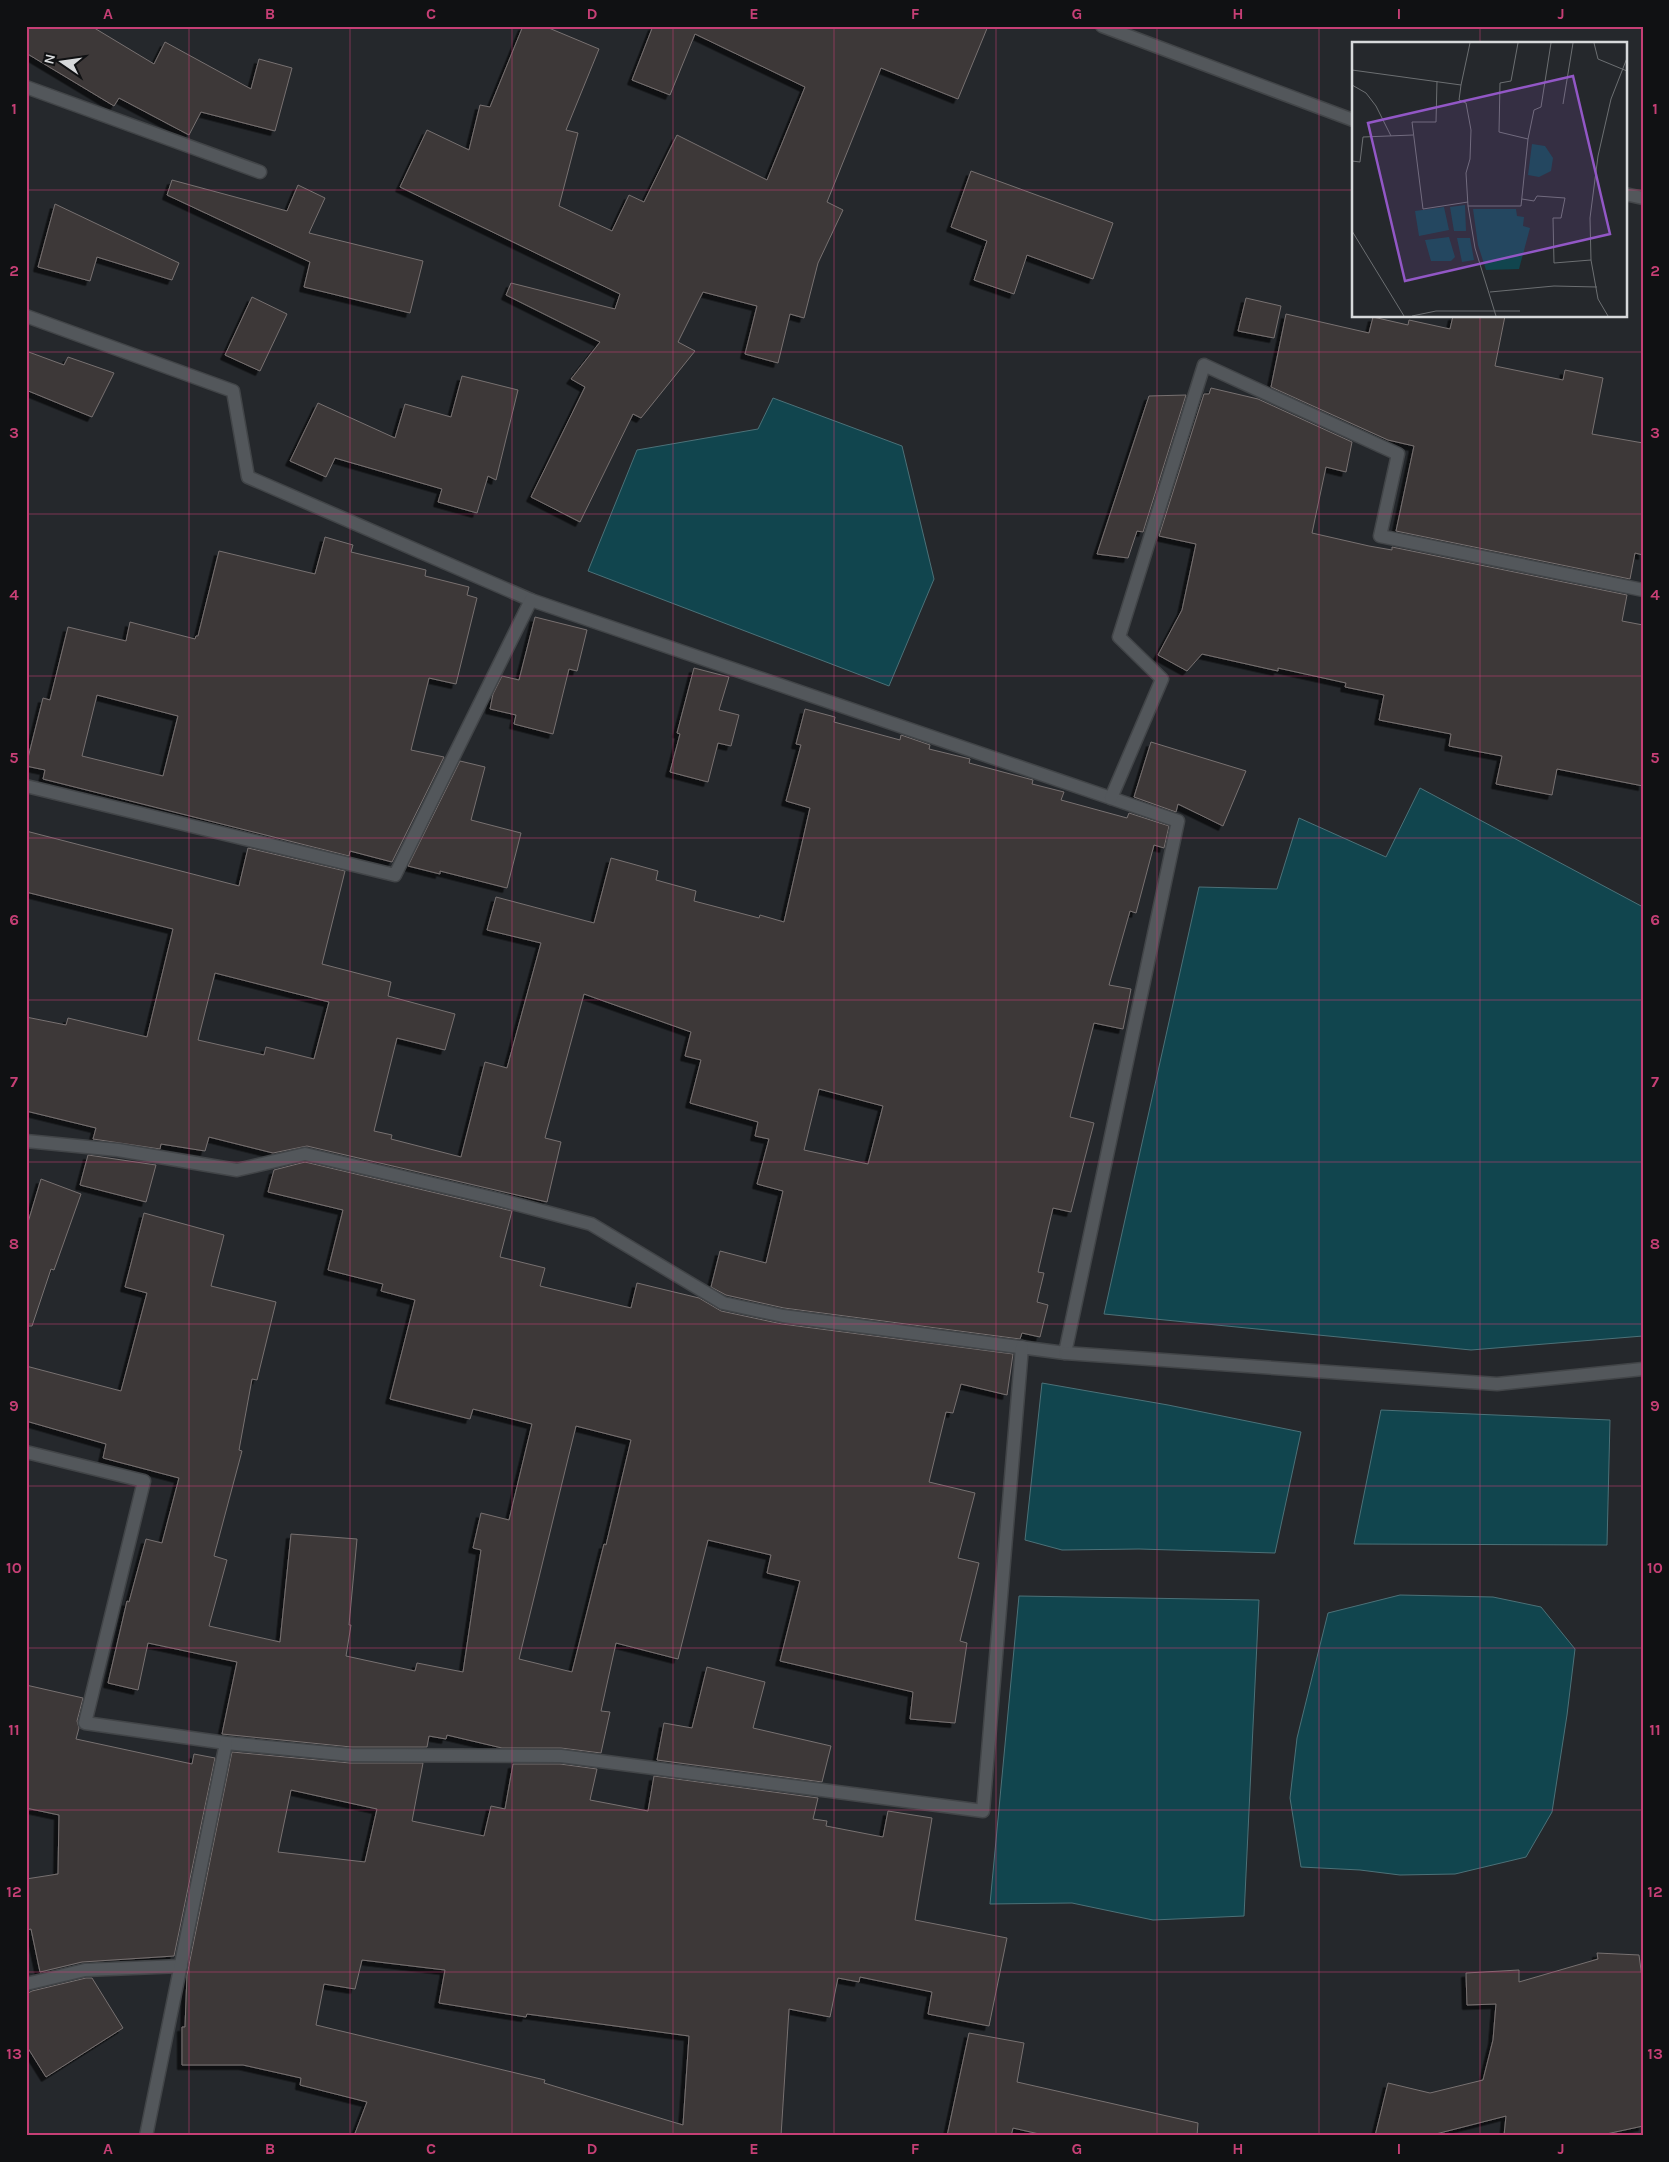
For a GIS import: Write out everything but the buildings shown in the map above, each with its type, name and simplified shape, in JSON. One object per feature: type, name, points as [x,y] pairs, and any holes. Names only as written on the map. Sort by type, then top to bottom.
[{"type":"street","points":[[1102,26],[1352,120]]},
{"type":"street","points":[[26,87],[260,172]]},
{"type":"street","points":[[1626,194],[1643,198]]},
{"type":"street","points":[[26,316],[233,391],[248,478],[531,600],[1178,821],[1065,1353]]},
{"type":"street","points":[[1111,798],[1162,679],[1119,637],[1204,365],[1398,454],[1380,536],[1643,590]]},
{"type":"street","points":[[26,786],[395,874],[531,600]]},
{"type":"street","points":[[26,1141],[118,1150],[237,1170],[305,1154],[496,1199],[591,1224],[723,1302],[783,1316],[1065,1353],[1497,1384],[1643,1369]]},
{"type":"street","points":[[26,1452],[144,1481],[85,1723],[226,1743],[351,1756],[561,1756],[983,1811],[1022,1347]]},
{"type":"street","points":[[146,2136],[226,1743]]},
{"type":"street","points":[[26,1984],[85,1970],[181,1966]]},
{"type":"water","points":[[773,398],[902,446],[934,579],[889,686],[588,571],[637,450],[758,429]]},
{"type":"water","points":[[1420,788],[1643,907],[1643,1336],[1471,1350],[1104,1314],[1199,887],[1277,889],[1299,818],[1386,857]]},
{"type":"water","points":[[1042,1383],[1168,1405],[1301,1432],[1275,1553],[1139,1549],[1062,1550],[1025,1540]]},
{"type":"water","points":[[1381,1410],[1610,1420],[1607,1545],[1354,1544]]},
{"type":"water","points":[[1400,1595],[1493,1597],[1541,1607],[1575,1649],[1552,1812],[1526,1857],[1455,1874],[1400,1875],[1360,1870],[1301,1867],[1290,1798],[1297,1738],[1328,1613]]},
{"type":"water","points":[[1019,1596],[1259,1600],[1244,1916],[1153,1920],[1072,1903],[990,1904]]}]
